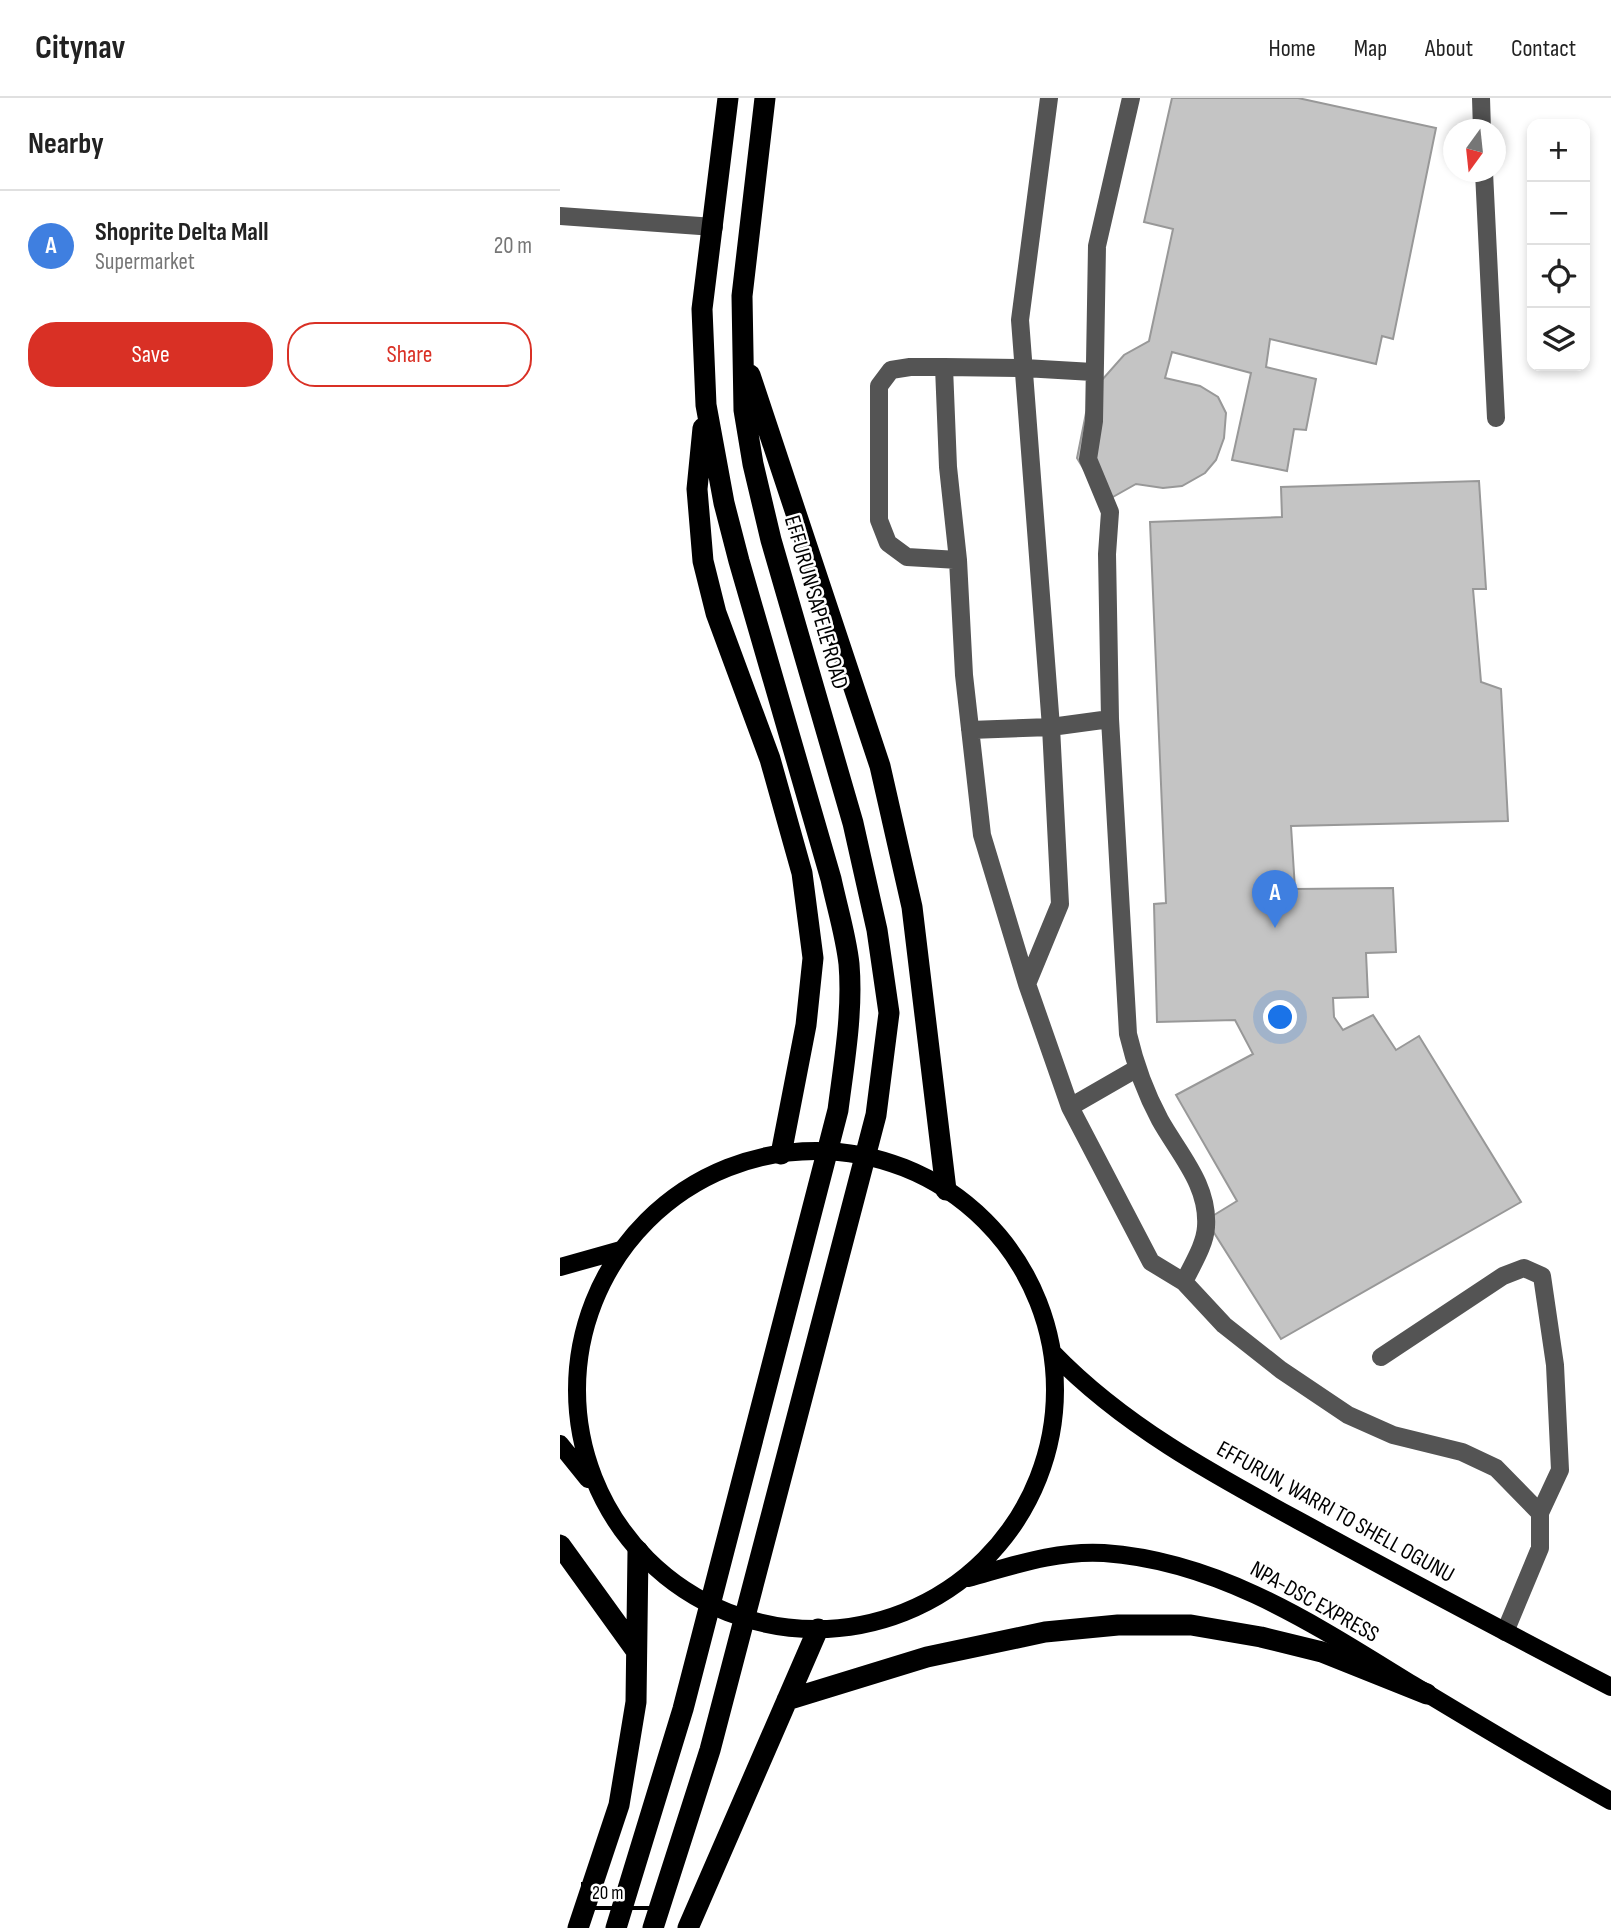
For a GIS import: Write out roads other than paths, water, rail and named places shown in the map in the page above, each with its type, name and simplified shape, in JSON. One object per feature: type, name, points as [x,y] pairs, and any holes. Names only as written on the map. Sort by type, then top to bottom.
[{"type":"highway","points":[[616,1928],[683,1709],[838,1110],[845,1061],[849,964],[831,879],[724,503],[706,405],[702,309],[728,98]]},
{"type":"highway","name":"EFFURUN SAPELE ROAD","points":[[653,1928],[710,1750],[876,1115],[889,1013],[877,930],[853,824],[771,540],[753,464],[744,410],[742,296],[765,98]]},
{"type":"highway","points":[[743,354],[880,766],[912,907],[946,1190]]},
{"type":"highway","points":[[706,405],[697,489],[703,561],[716,613],[770,759],[802,873],[813,958],[806,1025],[781,1154]]},
{"type":"highway","points":[[560,1545],[635,1649]]},
{"type":"highway","points":[[578,1928],[619,1805],[636,1702],[638,1551]]},
{"type":"highway","points":[[787,1700],[927,1657],[1045,1632],[1118,1625],[1191,1625],[1261,1637],[1322,1652],[1427,1694]]},
{"type":"highway","points":[[688,1928],[818,1629]]},
{"type":"main road","points":[[560,1444],[599,1492],[638,1551],[668,1578],[702,1601],[739,1617],[778,1626],[818,1629],[859,1626],[914,1609],[965,1579],[996,1550],[1021,1516],[1040,1478],[1053,1427],[1056,1395],[1053,1353],[1037,1298],[1014,1256],[990,1227],[946,1190],[908,1170],[867,1157],[824,1152],[781,1154],[740,1164],[694,1184],[654,1213],[621,1250],[602,1281],[588,1314],[578,1362],[578,1423],[586,1458],[599,1492]]},
{"type":"main road","points":[[560,1267],[621,1250]]},
{"type":"main road","name":"EFFURUN, WARRI TO SHELL OGUNU","points":[[1053,1353],[1103,1400],[1156,1437],[1240,1489],[1611,1687]]},
{"type":"main road","name":"NPA-DSC EXPRESS","points":[[965,1579],[1055,1555],[1101,1553],[1145,1558],[1191,1568],[1243,1588],[1311,1623],[1611,1801]]},
{"type":"street","points":[[1027,984],[1060,904],[1051,727],[1020,320],[1049,98]]},
{"type":"street","points":[[1131,98],[1097,246],[1094,422],[1088,459],[1110,512],[1107,554],[1110,719],[1128,1034],[1136,1069],[1159,1119],[1196,1178],[1205,1203],[1206,1227],[1203,1239],[1184,1282]]},
{"type":"street","points":[[1480,98],[1481,119]]},
{"type":"street","points":[[1484,182],[1496,418]]},
{"type":"street","points":[[560,216],[714,227]]},
{"type":"street","points":[[958,560],[907,557],[888,543],[878,520],[879,386],[891,370],[910,367],[1094,372]]},
{"type":"street","points":[[944,367],[948,467],[958,560],[964,675],[982,835],[1027,984],[1070,1107],[1151,1262],[1184,1282],[1224,1325],[1281,1370],[1348,1415],[1393,1435],[1462,1452],[1496,1468],[1540,1513]]},
{"type":"street","points":[[970,730],[1051,727],[1110,719]]},
{"type":"street","points":[[1070,1107],[1136,1069]]},
{"type":"street","points":[[1381,1357],[1503,1276],[1524,1268],[1542,1276],[1555,1365],[1560,1471],[1540,1513],[1540,1548],[1505,1632]]},
{"type":"place","name":"Shoprite Delta Mall","points":[[1275,928]]}]
